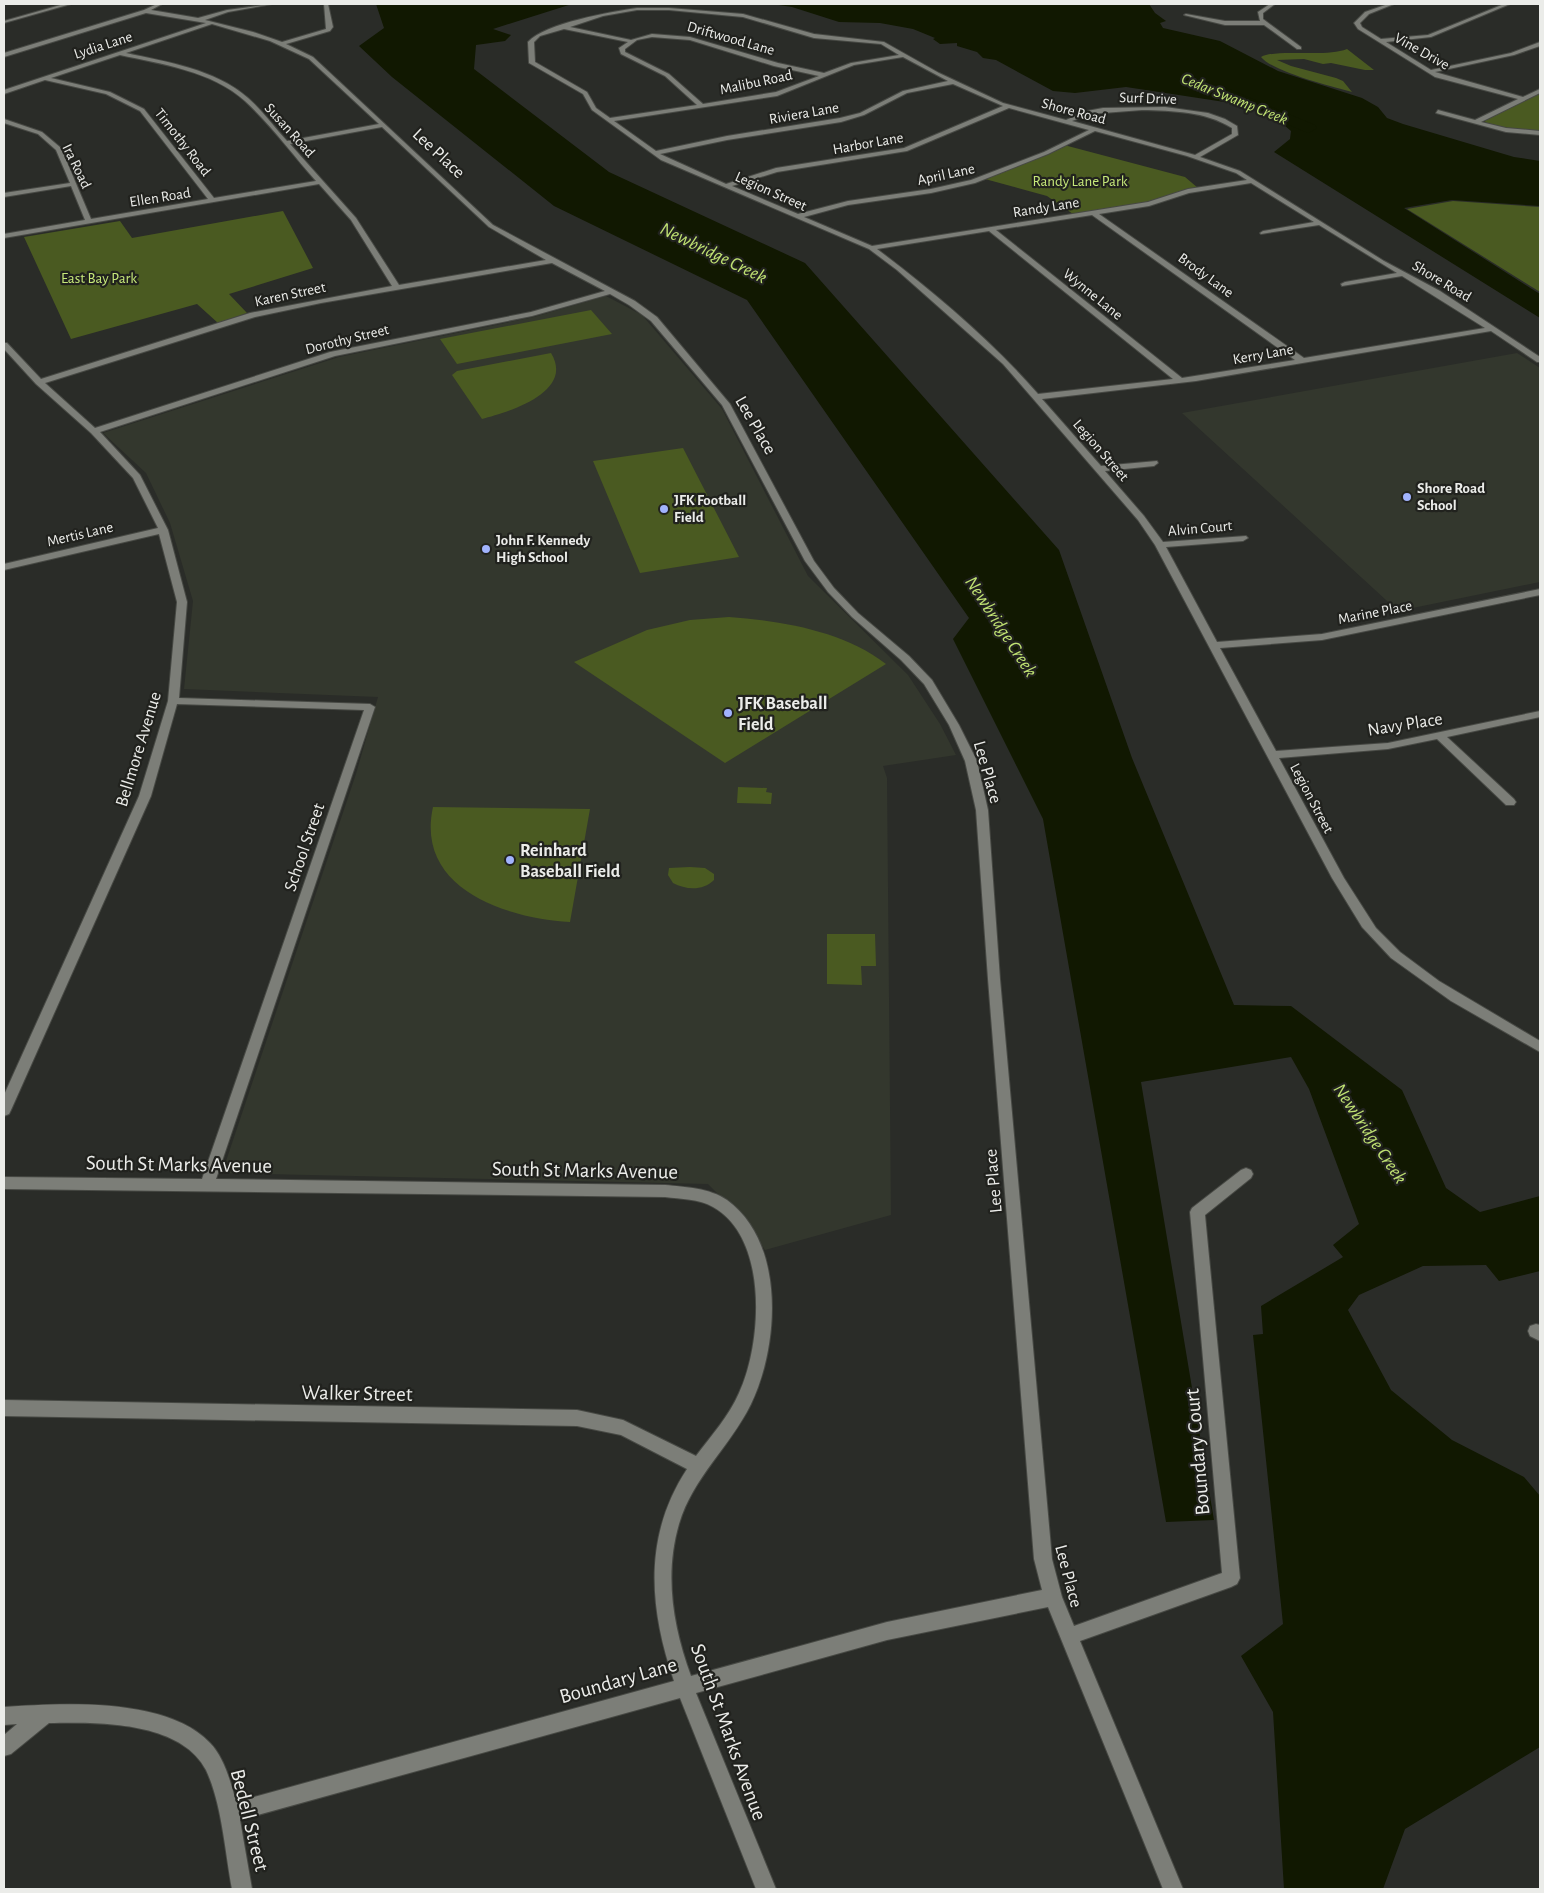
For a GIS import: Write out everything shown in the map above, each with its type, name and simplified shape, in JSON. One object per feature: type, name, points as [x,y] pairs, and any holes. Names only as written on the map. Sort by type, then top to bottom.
[{"type":"street","points":[[4,22],[69,4]]},
{"type":"street","points":[[4,55],[146,11],[160,4]]},
{"type":"street","name":"Lydia Lane","points":[[4,92],[118,53],[227,11],[270,4]]},
{"type":"street","points":[[281,44],[328,30],[330,26],[326,4]]},
{"type":"street","points":[[1272,4],[1260,12],[1259,16],[1264,23],[1299,48]]},
{"type":"street","name":"Vine Drive","points":[[1392,4],[1363,15],[1358,19],[1357,24],[1360,28],[1428,72],[1450,80],[1523,98]]},
{"type":"street","points":[[1378,40],[1429,36],[1508,4]]},
{"type":"street","name":"Shore Road","points":[[564,26],[623,11],[652,8],[682,9],[751,17],[814,36],[875,41],[890,46],[953,82],[1009,106],[1227,167],[1404,274],[1540,360]]},
{"type":"street","name":"Lee Place","points":[[146,11],[204,21],[246,32],[281,44],[320,64],[491,226],[611,292],[654,319],[726,404],[810,561],[831,590],[855,615],[905,658],[928,682],[954,725],[971,761],[982,810],[994,988],[1043,1559],[1053,1598],[1173,1889]]},
{"type":"street","points":[[1186,15],[1225,23],[1264,23]]},
{"type":"street","points":[[564,26],[631,42]]},
{"type":"street","name":"Legion Street","points":[[564,26],[533,38],[531,42],[531,60],[540,68],[585,93],[594,109],[608,120],[655,153],[725,186],[871,248],[899,269],[1006,362],[1141,518],[1160,545],[1338,878],[1361,917],[1377,938],[1400,958],[1441,988],[1540,1047]]},
{"type":"street","name":"Driftwood Lane","points":[[631,42],[664,36],[694,38],[763,61],[824,75]]},
{"type":"street","points":[[631,42],[622,48],[623,53],[667,75],[701,105]]},
{"type":"street","points":[[1428,72],[1512,54],[1540,44]]},
{"type":"street","name":"Susan Road","points":[[118,53],[178,66],[222,83],[246,99],[354,220],[397,288]]},
{"type":"street","name":"Malibu Road","points":[[608,120],[777,94],[854,64],[905,55]]},
{"type":"street","name":"Timothy Road","points":[[44,78],[108,93],[142,110],[213,201]]},
{"type":"street","name":"Riviera Lane","points":[[655,153],[727,138],[841,120],[862,114],[905,92],[953,82]]},
{"type":"street","points":[[1476,122],[1540,90]]},
{"type":"street","name":"Harbor Lane","points":[[725,186],[776,170],[905,150],[1009,106]]},
{"type":"street","name":"Surf Drive","points":[[1064,122],[1092,112],[1145,107],[1218,118],[1235,127],[1235,135],[1229,140],[1194,158]]},
{"type":"street","points":[[1438,112],[1506,130],[1540,133]]},
{"type":"street","name":"Ira Road","points":[[4,121],[40,133],[59,149],[89,222]]},
{"type":"street","points":[[286,143],[384,125]]},
{"type":"street","name":"April Lane","points":[[796,217],[848,203],[973,182],[1046,153],[1093,130]]},
{"type":"street","name":"Randy Lane","points":[[871,248],[1149,204],[1198,189],[1253,181]]},
{"type":"street","name":"Ellen Road","points":[[4,236],[321,182]]},
{"type":"street","points":[[4,195],[73,184]]},
{"type":"street","name":"Brody Lane","points":[[1094,212],[1302,361]]},
{"type":"street","points":[[1263,232],[1321,223]]},
{"type":"street","name":"Wynne Lane","points":[[990,229],[1179,380]]},
{"type":"street","name":"Karen Street","points":[[39,382],[253,315],[552,261]]},
{"type":"street","points":[[1344,284],[1404,274]]},
{"type":"street","name":"Dorothy Street","points":[[94,432],[333,354],[532,314],[611,292]]},
{"type":"street","name":"Kerry Lane","points":[[1037,397],[1179,380],[1492,329]]},
{"type":"street","name":"Bellmore Avenue","points":[[4,345],[39,382],[94,432],[137,477],[163,530],[182,602],[173,701],[145,796],[4,1110]]},
{"type":"street","points":[[1099,469],[1154,463]]},
{"type":"street","name":"Mertis Lane","points":[[4,567],[163,530]]},
{"type":"street","name":"Alvin Court","points":[[1160,545],[1243,538]]},
{"type":"street","name":"Marine Place","points":[[1214,645],[1322,637],[1349,633],[1540,592]]},
{"type":"street","name":"School Street","points":[[173,701],[370,706],[207,1185]]},
{"type":"street","name":"Navy Place","points":[[1273,756],[1388,746],[1540,714]]},
{"type":"street","points":[[1440,736],[1510,802]]},
{"type":"street","name":"Boundary Court","points":[[1070,1636],[1231,1578],[1197,1212],[1246,1174]]},
{"type":"street","name":"South St Marks Avenue","points":[[4,1183],[665,1191],[690,1194],[723,1205],[747,1232],[756,1249],[763,1280],[764,1323],[757,1368],[745,1399],[724,1434],[698,1466],[679,1501],[668,1535],[662,1563],[662,1588],[670,1634],[684,1686],[766,1889]]},
{"type":"street","name":"Walker Street","points":[[4,1408],[577,1418],[623,1428],[666,1448],[698,1466]]},
{"type":"street","name":"Boundary Lane","points":[[228,1814],[887,1631],[1053,1598]]},
{"type":"street","points":[[4,1747],[47,1713]]},
{"type":"street","name":"Bedell Street","points":[[4,1716],[47,1713],[141,1718],[178,1730],[204,1750],[218,1776],[228,1814],[242,1889]]},
{"type":"shaded area","points":[[606,296],[642,315],[722,409],[808,576],[908,675],[940,724],[956,755],[883,766],[887,778],[891,1215],[765,1250],[748,1224],[708,1184],[222,1173],[356,774],[378,697],[184,689],[193,601],[170,523],[146,473],[103,433],[339,357],[534,317]]},
{"type":"shaded area","name":"Shore Road School","points":[[1517,353],[1540,368],[1540,582],[1398,611],[1182,413]]},
{"type":"green space","points":[[1347,49],[1374,70],[1331,63],[1323,64],[1304,59],[1277,60],[1291,66],[1336,78],[1343,81],[1352,92],[1290,73],[1268,63],[1261,57],[1279,53],[1327,53]]},
{"type":"green space","points":[[1540,92],[1540,133],[1502,129],[1483,120]]},
{"type":"green space","name":"Randy Lane Park","points":[[1064,145],[1185,177],[1198,188],[1146,203],[1073,214],[1047,196],[985,179]]},
{"type":"green space","points":[[1453,201],[1540,207],[1540,292],[1407,209]]},
{"type":"green space","name":"East Bay Park","points":[[283,211],[313,268],[229,294],[247,313],[218,323],[197,304],[71,339],[24,237],[120,221],[132,238]]},
{"type":"green space","points":[[591,310],[612,334],[457,364],[440,339]]},
{"type":"green space","points":[[551,353],[556,367],[554,379],[547,389],[536,398],[522,405],[482,419],[452,375],[457,371]]},
{"type":"green space","name":"JFK Football Field","points":[[683,448],[739,557],[640,573],[593,461]]},
{"type":"green space","name":"JFK Baseball Field","points":[[729,617],[770,621],[811,630],[851,643],[886,664],[725,763],[574,662],[647,630],[690,620]]},
{"type":"green space","points":[[738,787],[767,788],[766,792],[772,793],[771,804],[737,803]]},
{"type":"green space","name":"Reinhard Baseball Field","points":[[433,807],[590,809],[570,922],[519,914],[471,894],[452,878],[438,859],[431,835]]},
{"type":"green space","points":[[669,868],[705,868],[714,874],[714,880],[700,888],[689,888],[673,883],[668,875]]},
{"type":"green space","points":[[827,934],[875,934],[876,966],[861,966],[862,985],[827,984]]},
{"type":"water","name":"Newbridge Creek","points":[[376,4],[572,4],[493,29],[511,35],[505,41],[476,45],[474,69],[609,172],[805,263],[1059,550],[1132,758],[1234,1005],[1291,1006],[1402,1090],[1446,1188],[1480,1212],[1540,1196],[1540,1271],[1499,1281],[1486,1265],[1423,1266],[1359,1295],[1348,1310],[1391,1390],[1452,1440],[1524,1477],[1540,1496],[1540,1747],[1405,1829],[1383,1889],[1284,1889],[1273,1712],[1241,1656],[1283,1624],[1253,1335],[1263,1334],[1261,1306],[1343,1257],[1333,1245],[1359,1224],[1309,1089],[1291,1057],[1141,1082],[1214,1520],[1166,1522],[1043,819],[953,639],[969,618],[747,300],[554,206],[392,77],[359,46],[384,28]]},
{"type":"water","points":[[772,4],[1149,4],[1155,13],[1166,21],[1160,23],[1163,28],[1220,41],[1278,71],[1362,98],[1378,107],[1387,118],[1514,157],[1540,161],[1540,206],[1452,200],[1404,208],[1540,294],[1540,318],[1274,152],[1290,139],[1291,131],[1264,108],[1126,87],[1075,93],[1053,91],[996,60],[983,58],[977,52],[957,46],[957,43],[940,44],[933,39],[935,38],[913,29],[880,23],[839,22],[792,7]]},
{"type":"waterway","name":"Cedar Swamp Creek","points":[[1217,89],[1309,128]]},
{"type":"place","name":"Shore Road School","points":[[1407,497]]},
{"type":"place","name":"JFK Football Field","points":[[664,509]]},
{"type":"place","name":"John F. Kennedy High School","points":[[486,549]]},
{"type":"place","name":"JFK Baseball Field","points":[[728,713]]},
{"type":"place","name":"Reinhard Baseball Field","points":[[510,860]]}]
